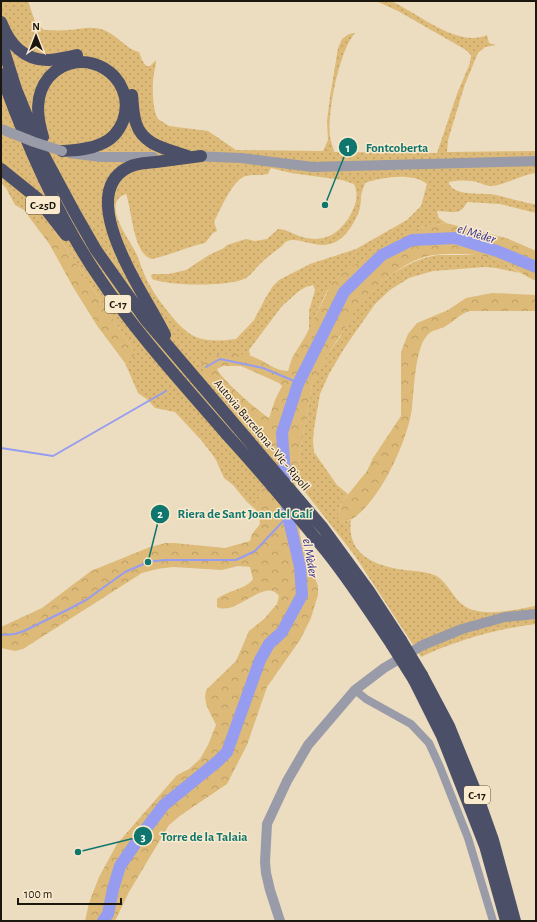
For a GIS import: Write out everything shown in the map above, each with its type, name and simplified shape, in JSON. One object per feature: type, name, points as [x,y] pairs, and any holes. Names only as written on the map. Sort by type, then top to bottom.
[{"type":"highway","points":[[1,22],[6,35],[13,44],[21,52],[31,57],[48,60],[76,55],[90,55],[114,65],[124,76],[130,87],[136,122],[144,136],[158,146],[187,156]]},
{"type":"highway","name":"Autovia Barcelona - Vic - Ripoll","points":[[1,41],[16,89],[40,148],[46,156],[76,215],[96,250],[145,319],[323,528],[369,591],[396,642],[449,726],[477,795],[493,840],[515,921]]},
{"type":"highway","points":[[46,156],[47,151],[38,113],[39,99],[44,85],[55,72],[67,65],[82,62],[102,66],[116,78],[122,87],[126,106],[122,122],[114,135],[100,145],[79,150],[62,151]]},
{"type":"highway","name":"Autovia Barcelona - Vic - Ripoll","points":[[1,74],[33,155],[51,194],[79,245],[124,313],[176,378],[322,545],[396,642]]},
{"type":"highway","points":[[171,349],[160,325],[128,269],[115,239],[108,213],[109,192],[118,175],[128,167],[142,163],[201,156]]},
{"type":"highway","name":"C-25D","points":[[1,169],[37,198],[73,244],[79,245]]},
{"type":"highway","name":"Autovia Barcelona - Vic - Ripoll","points":[[418,678],[485,846],[506,921]]},
{"type":"street","points":[[1,129],[62,151],[101,157],[201,156],[241,158],[313,167],[536,161]]},
{"type":"street","points":[[280,921],[266,873],[265,862],[268,824],[287,782],[308,745],[355,690],[384,668],[423,645],[462,629],[505,617],[536,614]]},
{"type":"street","points":[[355,690],[366,699],[411,724],[429,743],[468,838],[492,921]]},
{"type":"green space","points":[[1,1],[28,1],[35,22],[44,30],[83,28],[101,29],[110,33],[130,48],[139,52],[146,66],[150,66],[156,60],[153,77],[153,96],[158,119],[169,126],[208,131],[236,150],[323,151],[328,140],[327,121],[338,48],[342,39],[349,34],[355,33],[349,42],[339,67],[332,98],[330,113],[330,137],[334,152],[437,153],[457,94],[470,63],[471,55],[466,50],[398,11],[376,1],[389,1],[452,34],[476,38],[487,35],[489,43],[496,45],[485,47],[478,53],[465,84],[448,140],[447,152],[536,151],[536,173],[492,186],[465,181],[449,182],[449,184],[457,191],[491,194],[536,205],[536,213],[500,204],[467,202],[461,210],[455,212],[438,211],[439,218],[446,223],[415,229],[327,291],[309,330],[309,311],[315,290],[313,285],[299,291],[282,306],[249,350],[250,356],[237,355],[204,373],[266,449],[263,487],[255,509],[233,485],[224,478],[212,454],[175,412],[155,408],[148,400],[138,393],[125,363],[132,358],[134,351],[52,227],[48,225],[35,225],[24,210],[15,205],[6,188],[1,183]],"holes":[[[271,168],[291,173],[342,180],[354,184],[357,196],[354,207],[346,221],[336,232],[330,236],[316,239],[299,236],[286,230],[278,229],[267,239],[255,241],[246,239],[227,245],[186,270],[169,274],[153,274],[151,275],[152,279],[185,284],[214,284],[238,281],[248,277],[264,260],[288,241],[295,240],[322,245],[332,244],[341,238],[351,227],[358,215],[361,195],[365,183],[380,179],[406,177],[421,180],[427,184],[421,206],[407,220],[356,249],[310,264],[279,280],[266,297],[254,320],[236,339],[220,341],[194,336],[174,319],[149,284],[137,255],[116,214],[116,206],[119,199],[126,194],[137,241],[146,256],[152,259],[205,243],[213,233],[217,231],[214,222],[230,191],[243,177],[268,174]]]},
{"type":"green space","points":[[446,223],[506,238],[534,250],[536,251],[536,281],[502,262],[490,258],[457,254],[431,255],[414,261],[392,274],[372,291],[356,310],[324,360],[312,385],[295,479],[300,535],[305,553],[318,586],[318,595],[311,618],[300,640],[267,687],[247,745],[227,784],[181,815],[169,825],[129,892],[115,921],[85,921],[89,903],[99,877],[117,844],[177,775],[189,769],[200,759],[208,745],[216,725],[209,712],[205,698],[207,689],[236,661],[249,631],[264,619],[277,604],[279,596],[273,591],[266,591],[258,593],[233,607],[225,609],[217,607],[217,599],[221,596],[250,583],[253,579],[250,567],[238,566],[222,570],[173,567],[142,573],[23,649],[15,651],[1,648],[1,627],[42,608],[91,571],[150,547],[166,543],[174,543],[225,548],[250,541],[252,534],[260,524],[259,516],[255,509],[263,487],[266,449],[204,373],[201,365],[205,360],[214,356],[241,354],[256,358],[283,371],[288,371],[292,358],[306,335],[332,283],[345,271],[415,229]],"holes":[[[223,366],[241,366],[279,383],[282,386],[275,400],[269,418],[225,380],[217,369]]]},
{"type":"green space","points":[[35,225],[48,225],[52,227],[134,351],[134,357],[131,360],[125,363],[98,327],[73,287],[50,245]]},
{"type":"green space","points":[[438,255],[480,255],[501,261],[520,273],[485,267],[433,271],[409,278],[390,290],[375,304],[345,347],[329,374],[320,394],[313,441],[314,452],[337,485],[348,494],[342,502],[338,516],[341,522],[351,520],[353,542],[365,557],[374,562],[394,568],[435,575],[446,585],[457,600],[467,608],[473,610],[480,612],[496,612],[536,606],[536,624],[477,636],[449,645],[421,657],[355,556],[295,479],[312,385],[321,366],[350,318],[377,287],[400,269],[425,258]]},
{"type":"green space","points":[[492,293],[536,295],[536,311],[470,311],[428,335],[422,343],[419,351],[409,421],[405,436],[392,467],[383,483],[365,508],[350,520],[341,522],[337,520],[342,502],[367,471],[373,458],[401,416],[401,352],[408,334],[417,323],[448,310],[466,298]]},
{"type":"waterway","name":"el Mèder","points":[[103,921],[108,914],[113,889],[120,866],[142,834],[164,805],[227,752],[260,660],[269,644],[282,632],[302,595],[300,567],[288,516],[282,433],[298,384],[344,292],[382,255],[412,240],[455,238],[497,251],[536,267]]},
{"type":"waterway","points":[[206,367],[220,359],[263,368],[299,383]]},
{"type":"waterway","points":[[1,448],[53,456],[166,391]]},
{"type":"waterway","points":[[1,635],[15,634],[24,631],[69,609],[86,600],[125,572],[148,562],[164,560],[236,560],[255,551],[288,516]]},
{"type":"place","name":"Fontcoberta","points":[[325,205]]},
{"type":"place","name":"Riera de Sant Joan del Galí","points":[[148,562]]},
{"type":"place","name":"Torre de la Talaia","points":[[78,852]]}]
